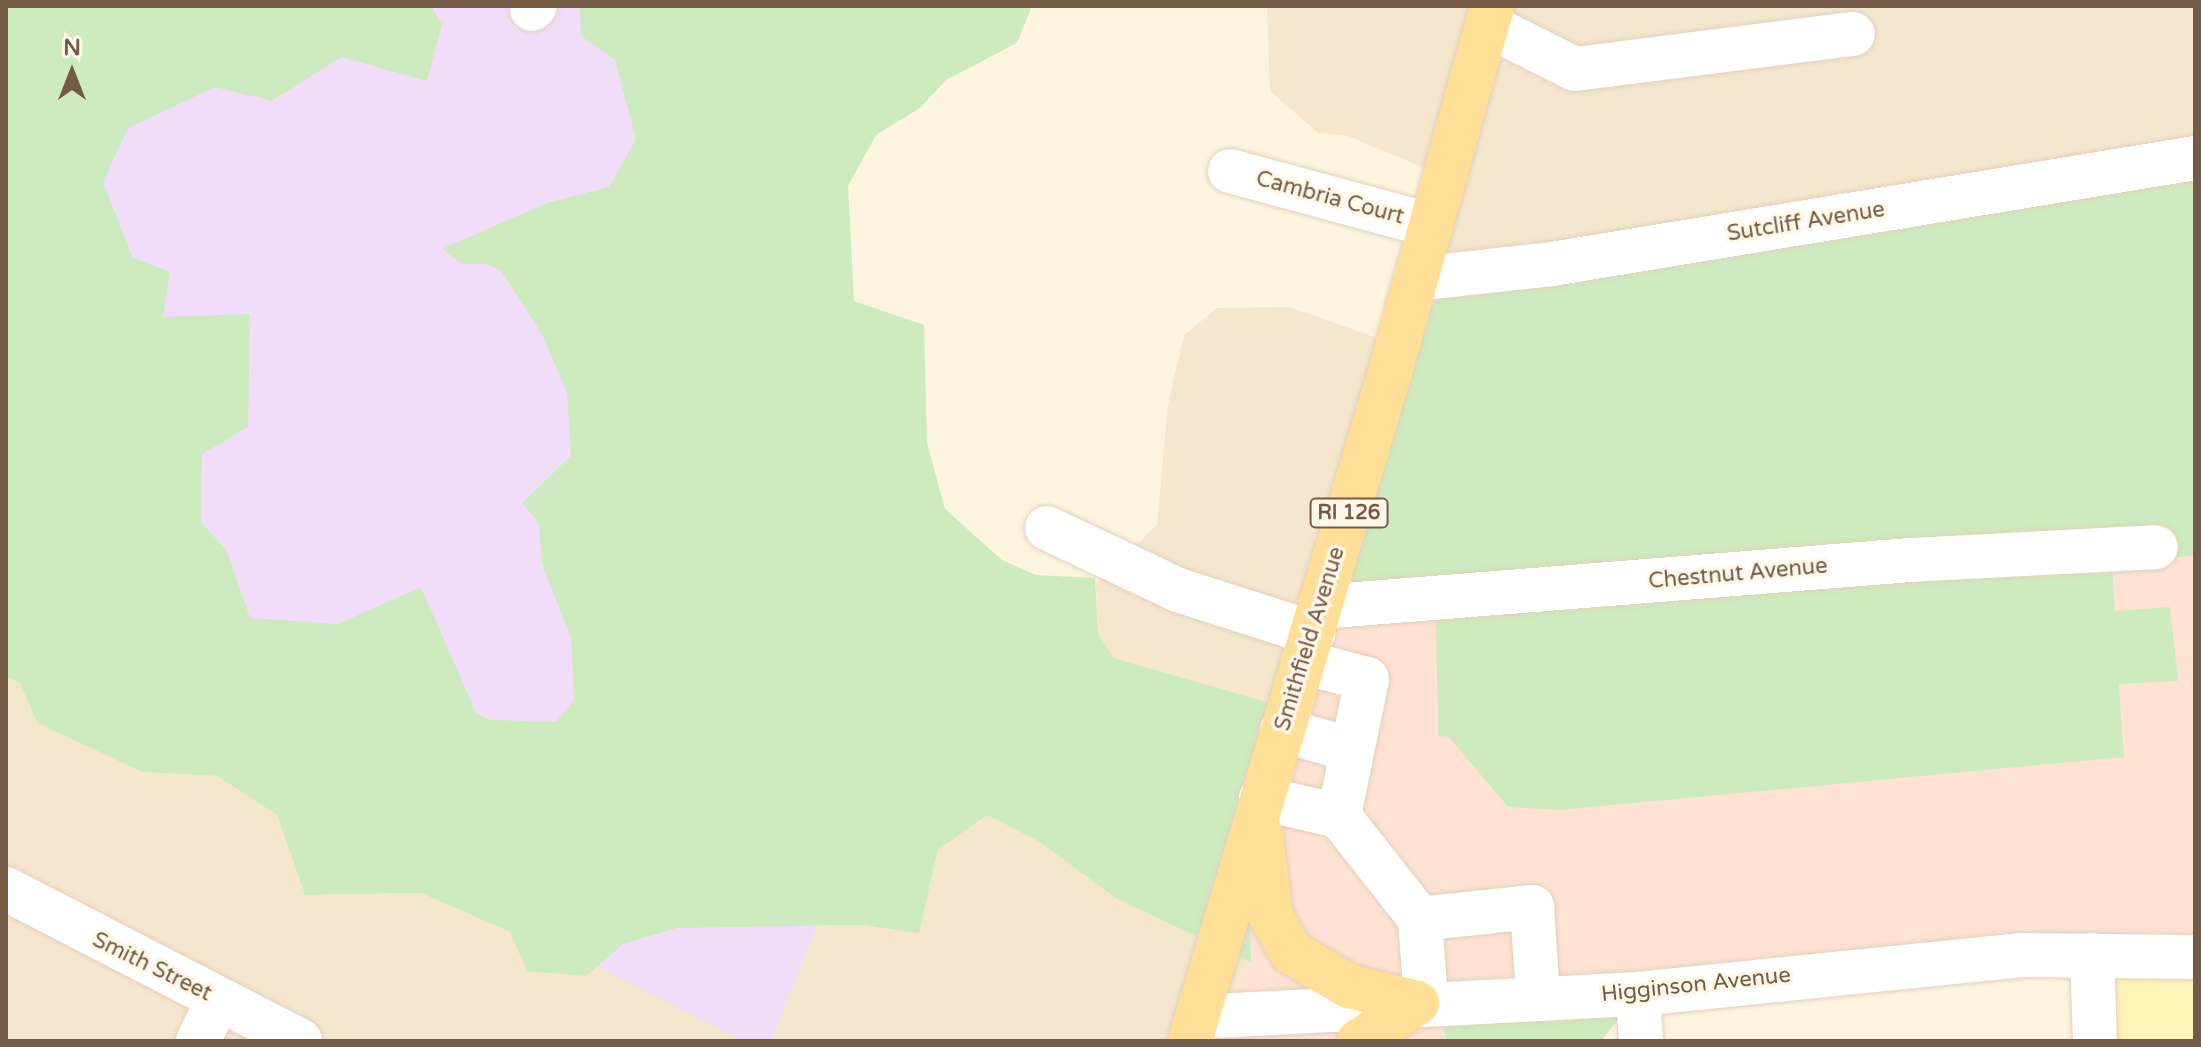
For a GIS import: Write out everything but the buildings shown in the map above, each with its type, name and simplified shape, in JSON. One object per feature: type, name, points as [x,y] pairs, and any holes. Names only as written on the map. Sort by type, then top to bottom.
[{"type":"main road","name":"Smithfield Avenue","points":[[1193,1029],[1416,279],[1489,16]]},
{"type":"main road","points":[[1260,800],[1265,889],[1271,916],[1291,952],[1349,986],[1422,1002]]},
{"type":"main road","points":[[1359,1041],[1422,1002]]},
{"type":"street","points":[[1489,16],[1575,69],[1853,34]]},
{"type":"street","name":"Sutcliff Avenue","points":[[1416,279],[1552,264],[2195,158]]},
{"type":"street","name":"Cambria Court","points":[[1230,171],[1430,225]]},
{"type":"street","points":[[1047,528],[1178,590],[1312,634],[1367,679],[1339,816]]},
{"type":"street","name":"Chestnut Avenue","points":[[1312,634],[1911,560],[2156,547]]},
{"type":"street","points":[[1282,730],[1352,750]]},
{"type":"street","points":[[1260,800],[1339,816],[1420,919],[1422,1002]]},
{"type":"street","name":"Smith Street","points":[[6,889],[300,1041]]},
{"type":"street","points":[[1420,919],[1532,907],[1538,998]]},
{"type":"street","points":[[2092,955],[2095,1041]]},
{"type":"street","name":"Higginson Avenue","points":[[1193,1029],[1422,1002],[1638,994],[1911,963],[2092,955],[2195,957]]},
{"type":"street","points":[[1638,994],[1641,1041]]},
{"type":"street","points":[[198,1041],[218,1000]]},
{"type":"shaded area","points":[[6,6],[662,6],[962,559],[771,1041],[743,1041],[6,663]]},
{"type":"shaded area","points":[[1267,6],[2195,6],[2195,555],[2112,566],[2114,599],[1284,707],[1114,658],[1098,634],[1096,584],[1157,525],[1168,405],[1184,335],[1217,308],[1290,307],[1394,344],[1446,177],[1348,136],[1318,133],[1270,91]]},
{"type":"shaded area","points":[[2195,555],[2195,962],[1437,1012],[1447,1041],[1189,1041],[1251,962],[1250,910],[1317,626],[1436,620],[1438,735],[2120,725],[2112,565]]},
{"type":"shaded area","points":[[6,677],[20,683],[37,723],[142,772],[217,776],[277,815],[305,895],[421,893],[510,932],[623,944],[677,928],[862,925],[919,932],[938,850],[987,815],[1038,841],[1117,899],[1251,962],[1189,1041],[6,1041]]},
{"type":"green space","points":[[6,6],[431,6],[442,24],[427,81],[341,57],[272,101],[215,87],[128,128],[103,182],[133,258],[170,272],[163,317],[250,314],[248,427],[202,454],[201,522],[227,551],[250,618],[338,624],[421,587],[476,713],[490,720],[556,722],[574,700],[571,638],[542,564],[539,523],[522,503],[571,456],[567,393],[542,334],[501,271],[487,264],[462,264],[442,249],[547,203],[609,187],[636,139],[615,60],[581,36],[580,6],[1032,6],[1017,43],[946,80],[920,108],[876,135],[848,186],[854,301],[924,325],[927,443],[945,509],[1002,560],[1036,575],[1095,578],[1098,634],[1114,658],[1284,707],[1250,909],[1251,962],[1117,899],[1038,841],[987,815],[938,850],[919,933],[862,925],[677,928],[623,944],[586,976],[527,971],[510,932],[421,893],[305,895],[277,815],[217,776],[142,772],[37,723],[20,683],[6,677]]},
{"type":"green space","points":[[2195,158],[2195,555],[2112,566],[2115,611],[2170,607],[2178,681],[2119,684],[2124,757],[1558,810],[1508,807],[1449,737],[1438,736],[1436,620],[1316,623],[1416,279]]},
{"type":"green space","points":[[1638,994],[1601,1041],[1447,1041],[1437,1012]]},
{"type":"sand","points":[[2092,956],[2195,958],[2194,1041],[2091,1041]]}]
